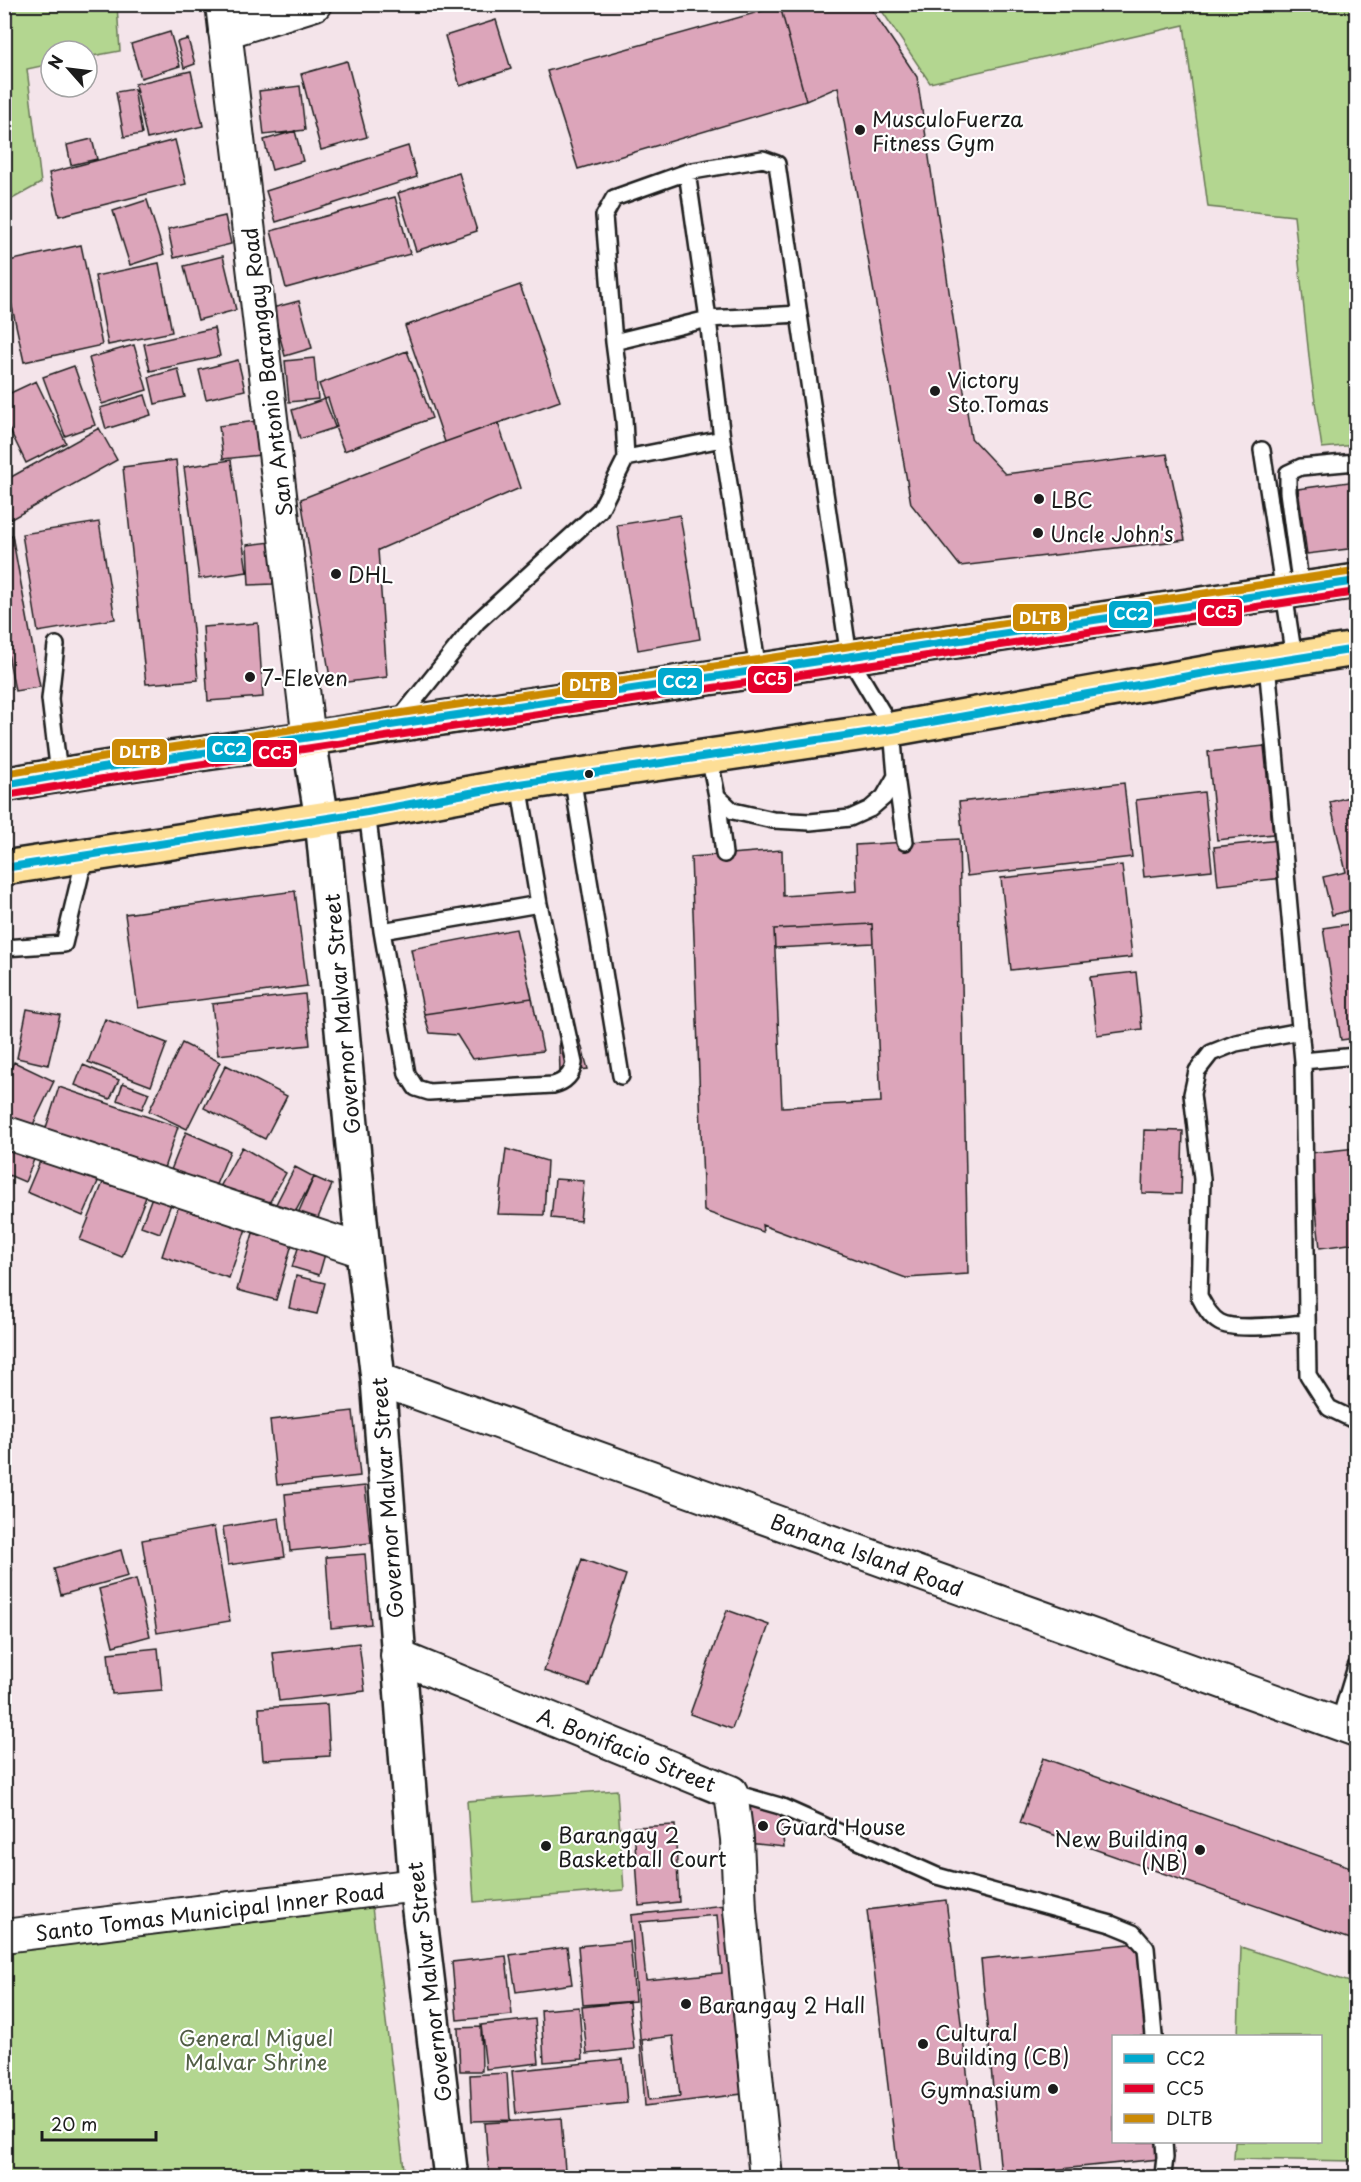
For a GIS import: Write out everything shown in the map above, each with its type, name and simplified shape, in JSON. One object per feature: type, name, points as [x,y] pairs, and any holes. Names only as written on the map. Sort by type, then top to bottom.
[{"type":"highway","points":[[4,785],[59,774],[309,740],[394,725],[1356,581]]},
{"type":"highway","points":[[4,868],[367,812],[519,784],[892,729],[1222,670],[1356,649]]},
{"type":"street","points":[[224,18],[315,4]]},
{"type":"street","name":"San Antonio Barangay Road","points":[[224,18],[309,740]]},
{"type":"street","name":"Governor Malvar Street","points":[[309,740],[322,819],[363,1251],[378,1379],[416,1885],[451,2178]]},
{"type":"street","points":[[4,1132],[363,1251]]},
{"type":"street","name":"Banana Island Road","points":[[378,1379],[1348,1727]]},
{"type":"street","name":"A. Bonifacio Street","points":[[398,1656],[731,1792],[766,2178]]},
{"type":"street","name":"Santo Tomas Municipal Inner Road","points":[[4,1936],[416,1885]]},
{"type":"lane","points":[[394,725],[477,622],[600,510],[626,458],[604,216],[614,198],[687,172],[763,159],[777,164],[849,657],[892,729],[904,842]]},
{"type":"lane","points":[[687,172],[722,439],[758,670]]},
{"type":"lane","points":[[614,342],[708,319],[799,314]]},
{"type":"lane","points":[[626,458],[722,439]]},
{"type":"lane","points":[[1262,450],[1293,591]]},
{"type":"lane","points":[[1356,462],[1301,467],[1288,473],[1293,591],[1281,661],[1303,1061],[1308,1375],[1329,1408],[1356,1421]]},
{"type":"lane","points":[[56,645],[50,699],[59,774]]},
{"type":"lane","points":[[709,757],[717,796],[724,854]]},
{"type":"lane","points":[[717,796],[733,811],[773,820],[810,822],[850,818],[870,809],[884,797],[896,776]]},
{"type":"lane","points":[[572,777],[621,1076]]},
{"type":"lane","points":[[367,812],[382,931],[407,1074],[416,1088],[429,1092],[553,1085],[568,1077],[573,1070],[574,1063],[539,904],[519,784]]},
{"type":"lane","points":[[4,948],[64,944],[85,856]]},
{"type":"lane","points":[[382,931],[539,904]]},
{"type":"lane","points":[[1301,1031],[1236,1043],[1211,1053],[1197,1071],[1192,1094],[1202,1179],[1199,1296],[1208,1312],[1220,1323],[1241,1327],[1307,1323]]},
{"type":"lane","points":[[1303,1061],[1356,1056]]},
{"type":"lane","points":[[1348,1727],[1356,1667]]},
{"type":"lane","points":[[731,1792],[780,1806],[937,1876],[1111,1924],[1133,1934],[1146,1948],[1154,2035]]},
{"type":"lane","points":[[1161,2178],[1166,2157],[1164,2143]]},
{"type":"green space","points":[[5,4],[117,5],[120,51],[99,55],[99,39],[39,39],[39,66],[27,69],[41,183],[5,203]]},
{"type":"green space","points":[[878,5],[1356,5],[1356,445],[1322,448],[1311,375],[1294,216],[1208,207],[1184,25],[930,83]]},
{"type":"green space","name":"Barangay 2 Basketball Court","points":[[617,1790],[624,1890],[474,1902],[467,1801]]},
{"type":"green space","name":"General Miguel Malvar Shrine","points":[[372,1907],[405,2177],[5,2177],[4,1948]]},
{"type":"green space","points":[[1241,1947],[1356,1984],[1356,2161],[1234,2159],[1235,2143],[1322,2143],[1322,2035],[1238,2035]]},
{"type":"building","points":[[241,4],[282,4],[244,15]]},
{"type":"building","points":[[785,4],[868,4],[917,77],[971,438],[1005,474],[1167,454],[1185,540],[960,566],[911,504],[838,87],[806,101],[780,6]]},
{"type":"building","points":[[780,6],[806,101],[578,169],[547,71]]},
{"type":"building","points":[[496,20],[511,69],[460,86],[445,36]]},
{"type":"building","points":[[170,32],[180,66],[141,78],[131,44]]},
{"type":"building","points":[[188,39],[195,64],[184,68],[177,42]]},
{"type":"building","points":[[347,61],[367,137],[321,150],[301,74]]},
{"type":"building","points":[[191,71],[203,126],[147,139],[135,84]]},
{"type":"building","points":[[300,86],[305,130],[264,135],[259,91]]},
{"type":"building","points":[[134,89],[142,134],[124,137],[116,92]]},
{"type":"building","points":[[295,131],[303,161],[272,170],[264,140]]},
{"type":"building","points":[[92,139],[97,159],[71,165],[67,145]]},
{"type":"building","points":[[175,140],[186,184],[59,216],[49,173]]},
{"type":"building","points":[[408,146],[417,177],[276,222],[266,191]]},
{"type":"building","points":[[459,173],[477,231],[416,251],[398,193]]},
{"type":"building","points":[[395,197],[410,254],[286,288],[271,231]]},
{"type":"building","points":[[147,200],[164,254],[130,265],[113,211]]},
{"type":"building","points":[[225,216],[231,244],[174,258],[168,229]]},
{"type":"building","points":[[81,245],[102,345],[24,362],[4,262]]},
{"type":"building","points":[[223,256],[236,310],[198,320],[184,266]]},
{"type":"building","points":[[159,263],[172,332],[108,345],[95,276]]},
{"type":"building","points":[[520,285],[560,401],[445,442],[405,326]]},
{"type":"building","points":[[299,301],[312,348],[285,356],[272,308]]},
{"type":"building","points":[[214,328],[220,356],[150,371],[144,344]]},
{"type":"building","points":[[134,345],[147,390],[102,404],[89,358]]},
{"type":"building","points":[[407,351],[432,418],[344,451],[319,384]]},
{"type":"building","points":[[314,358],[318,399],[289,402],[285,361]]},
{"type":"building","points":[[238,360],[245,390],[206,399],[199,370]]},
{"type":"building","points":[[74,366],[95,425],[65,436],[43,377]]},
{"type":"building","points":[[178,369],[185,397],[155,404],[149,377]]},
{"type":"building","points":[[36,381],[66,443],[26,463],[4,418],[4,396]]},
{"type":"building","points":[[145,395],[151,415],[106,429],[100,408]]},
{"type":"building","points":[[328,398],[337,427],[300,439],[292,410]]},
{"type":"building","points":[[256,421],[260,455],[223,459],[219,426]]},
{"type":"building","points":[[498,423],[520,488],[378,550],[387,677],[331,684],[301,499]]},
{"type":"building","points":[[99,428],[117,460],[4,523],[4,481]]},
{"type":"building","points":[[176,460],[198,680],[146,684],[123,467]]},
{"type":"building","points":[[231,460],[247,572],[199,579],[184,467]]},
{"type":"building","points":[[1356,481],[1356,548],[1307,554],[1298,489]]},
{"type":"building","points":[[680,515],[700,639],[638,650],[617,525]]},
{"type":"building","points":[[99,522],[115,619],[38,632],[22,534]]},
{"type":"building","points":[[12,535],[40,687],[15,691],[4,632],[4,536]]},
{"type":"building","points":[[271,542],[273,584],[249,585],[247,545]]},
{"type":"building","points":[[258,623],[263,697],[208,701],[203,627]]},
{"type":"building","points":[[1264,746],[1273,834],[1217,840],[1208,752]]},
{"type":"building","points":[[1124,783],[1132,857],[967,876],[959,802]]},
{"type":"building","points":[[1204,792],[1212,870],[1144,877],[1136,800]]},
{"type":"building","points":[[1356,795],[1356,909],[1332,915],[1323,877],[1346,872],[1330,802]]},
{"type":"building","points":[[959,839],[968,1274],[906,1278],[762,1225],[763,1232],[704,1211],[691,857],[782,850],[783,896],[857,891],[855,845]],"holes":[[[872,924],[881,1102],[782,1107],[774,929]]]},
{"type":"building","points":[[1280,840],[1284,878],[1218,885],[1214,847]]},
{"type":"building","points":[[1122,865],[1132,957],[1011,970],[1001,878]]},
{"type":"building","points":[[295,891],[307,986],[138,1008],[125,914]]},
{"type":"building","points":[[1356,923],[1356,1038],[1341,1040],[1323,928]]},
{"type":"building","points":[[872,924],[873,943],[775,948],[774,929]]},
{"type":"building","points":[[516,929],[532,998],[424,1014],[411,949]]},
{"type":"building","points":[[1136,972],[1142,1029],[1097,1035],[1090,977]]},
{"type":"building","points":[[305,994],[310,1045],[218,1055],[212,1004]]},
{"type":"building","points":[[532,998],[543,1051],[472,1059],[457,1035],[430,1033],[424,1014]]},
{"type":"building","points":[[27,1009],[60,1015],[48,1065],[17,1058]]},
{"type":"building","points":[[105,1019],[167,1043],[151,1086],[88,1062]]},
{"type":"building","points":[[579,1037],[588,1069],[560,1072],[559,1041]]},
{"type":"building","points":[[182,1043],[220,1062],[187,1129],[149,1111]]},
{"type":"building","points":[[14,1062],[54,1081],[29,1133],[4,1121],[4,1083]]},
{"type":"building","points":[[83,1065],[119,1080],[110,1099],[75,1085]]},
{"type":"building","points":[[226,1065],[287,1096],[265,1139],[204,1108]]},
{"type":"building","points":[[123,1083],[149,1093],[142,1109],[117,1100]]},
{"type":"building","points":[[59,1087],[178,1127],[162,1174],[44,1134]]},
{"type":"building","points":[[1144,1130],[1183,1131],[1181,1194],[1142,1193]]},
{"type":"building","points":[[186,1132],[230,1151],[212,1194],[169,1175]]},
{"type":"building","points":[[4,1139],[37,1152],[25,1182],[4,1173]]},
{"type":"building","points":[[242,1147],[286,1173],[264,1212],[220,1187]]},
{"type":"building","points":[[1356,1148],[1356,1243],[1320,1248],[1310,1153]]},
{"type":"building","points":[[506,1149],[547,1161],[544,1215],[498,1214]]},
{"type":"building","points":[[43,1154],[100,1177],[83,1216],[27,1192]]},
{"type":"building","points":[[295,1167],[314,1177],[292,1218],[274,1208]]},
{"type":"building","points":[[106,1175],[148,1192],[122,1257],[80,1240]]},
{"type":"building","points":[[314,1177],[332,1185],[315,1225],[296,1218]]},
{"type":"building","points":[[555,1179],[584,1181],[580,1221],[551,1218]]},
{"type":"building","points":[[155,1189],[174,1196],[160,1233],[141,1226]]},
{"type":"building","points":[[181,1199],[248,1223],[229,1278],[162,1256]]},
{"type":"building","points":[[253,1233],[292,1244],[276,1300],[237,1290]]},
{"type":"building","points":[[301,1239],[327,1247],[319,1275],[292,1267]]},
{"type":"building","points":[[296,1276],[325,1283],[317,1314],[289,1308]]},
{"type":"building","points":[[353,1411],[360,1476],[277,1485],[270,1420]]},
{"type":"building","points":[[365,1486],[371,1543],[290,1551],[285,1494]]},
{"type":"building","points":[[279,1518],[285,1557],[228,1565],[223,1527]]},
{"type":"building","points":[[214,1527],[230,1621],[157,1633],[142,1540]]},
{"type":"building","points":[[4,1549],[12,1570],[4,1573]]},
{"type":"building","points":[[121,1550],[128,1576],[61,1595],[54,1569]]},
{"type":"building","points":[[365,1554],[371,1624],[331,1628],[326,1557]]},
{"type":"building","points":[[582,1559],[626,1575],[589,1686],[544,1671]]},
{"type":"building","points":[[136,1579],[150,1636],[113,1646],[99,1589]]},
{"type":"building","points":[[727,1610],[769,1625],[732,1729],[690,1714]]},
{"type":"building","points":[[359,1643],[365,1691],[279,1701],[273,1653]]},
{"type":"building","points":[[158,1648],[162,1690],[112,1694],[108,1653]]},
{"type":"building","points":[[327,1704],[330,1756],[263,1760],[259,1708]]},
{"type":"building","name":"New Building (NB)","points":[[1043,1758],[1356,1869],[1356,1941],[1020,1823]]},
{"type":"building","name":"Guard House","points":[[743,1798],[780,1809],[784,1847],[747,1843]]},
{"type":"building","points":[[675,1825],[679,1902],[639,1906],[634,1827]]},
{"type":"building","name":"Cultural Building (CB)","points":[[946,1900],[980,2178],[899,2178],[867,1910]]},
{"type":"building","name":"Barangay 2 Hall","points":[[725,1905],[742,2094],[645,2106],[631,1915]]},
{"type":"building","points":[[717,1915],[722,1973],[646,1980],[640,1922]]},
{"type":"building","points":[[630,1941],[635,2001],[583,2005],[578,1946]]},
{"type":"building","name":"Gymnasium","points":[[1138,1943],[1147,2035],[1112,2035],[1112,2143],[1157,2143],[1159,2159],[1001,2175],[981,1959]]},
{"type":"building","points":[[567,1947],[572,1984],[516,1992],[510,1955]]},
{"type":"building","points":[[506,1956],[512,2015],[457,2020],[452,1962]]},
{"type":"building","points":[[629,2002],[634,2049],[587,2054],[582,2007]]},
{"type":"building","points":[[579,2007],[583,2059],[544,2062],[541,2010]]},
{"type":"building","points":[[535,2019],[539,2063],[486,2069],[481,2025]]},
{"type":"building","points":[[481,2027],[482,2071],[460,2071],[458,2028]]},
{"type":"building","points":[[673,2036],[680,2096],[649,2100],[642,2040]]},
{"type":"building","points":[[623,2059],[627,2103],[516,2114],[512,2071]]},
{"type":"building","points":[[507,2073],[510,2120],[472,2121],[470,2075]]},
{"type":"building","points":[[561,2118],[565,2170],[489,2175],[485,2123]]},
{"type":"building","points":[[573,2170],[574,2178],[512,2178]]},
{"type":"building","points":[[745,2173],[745,2178],[662,2178],[662,2176]]},
{"type":"transit line","name":"DLTB","points":[[4,774],[1354,571]]},
{"type":"transit line","name":"CC2","points":[[4,785],[102,768],[1356,581]]},
{"type":"transit line","name":"CC5","points":[[6,795],[1356,592]]},
{"type":"transit line","name":"CC2","points":[[4,868],[367,812],[519,784],[892,729],[1222,670],[1356,649]]},
{"type":"place","name":"MusculoFuerza Fitness Gym","points":[[860,130]]},
{"type":"place","name":"Victory Sto.Tomas","points":[[935,391]]},
{"type":"place","name":"LBC","points":[[1039,499]]},
{"type":"place","name":"Uncle John's","points":[[1038,533]]},
{"type":"place","name":"DHL","points":[[336,574]]},
{"type":"place","name":"7-Eleven","points":[[250,677]]},
{"type":"place","name":"Guard House","points":[[763,1826]]},
{"type":"place","name":"Barangay 2 Basketball Court","points":[[546,1846]]},
{"type":"place","name":"New Building (NB)","points":[[1200,1850]]},
{"type":"place","name":"Barangay 2 Hall","points":[[686,2004]]},
{"type":"place","name":"Cultural Building (CB)","points":[[923,2044]]},
{"type":"place","name":"Gymnasium","points":[[1053,2089]]}]
